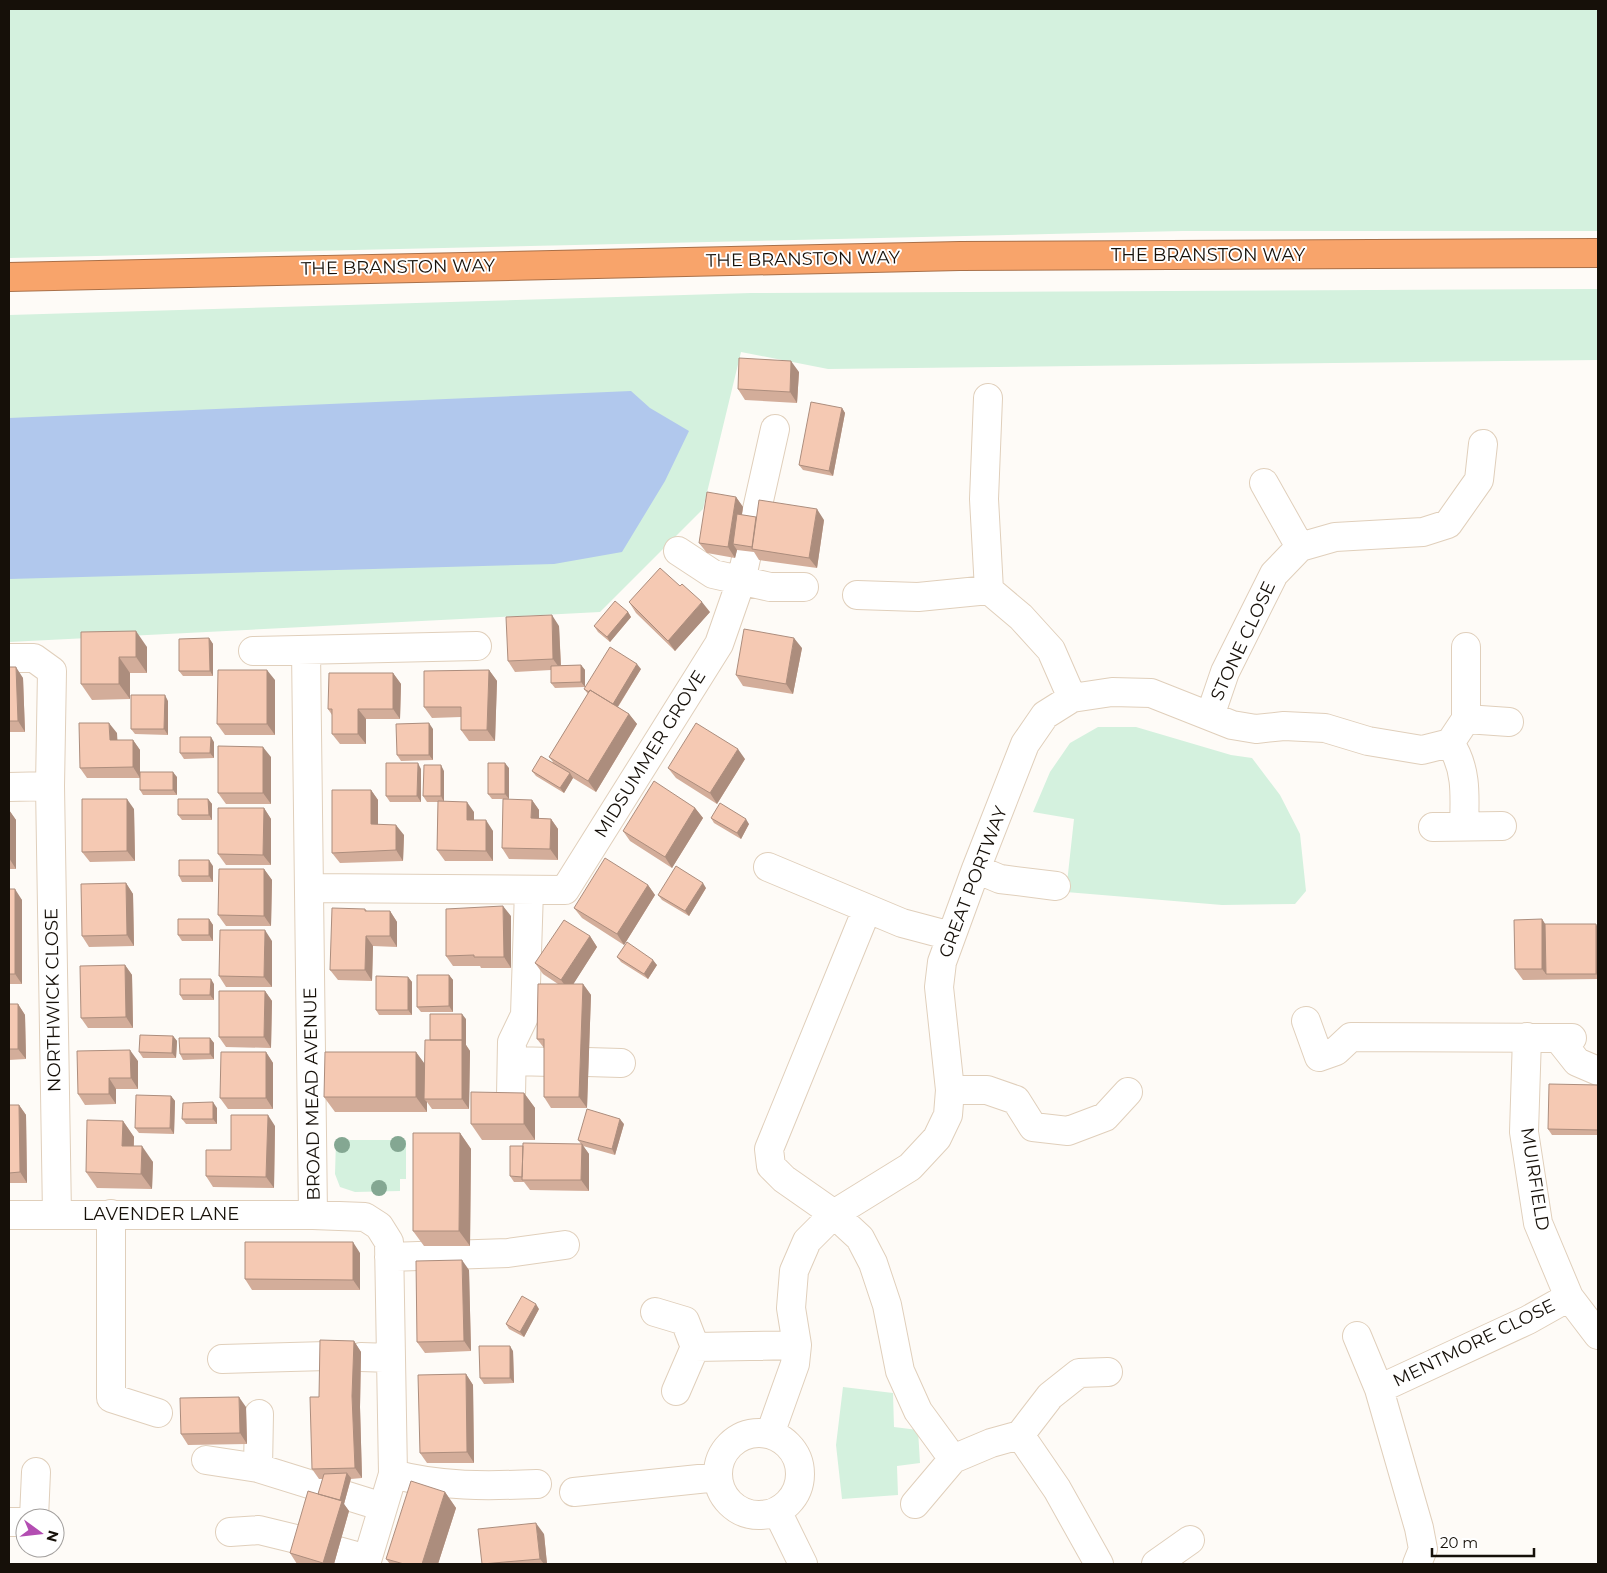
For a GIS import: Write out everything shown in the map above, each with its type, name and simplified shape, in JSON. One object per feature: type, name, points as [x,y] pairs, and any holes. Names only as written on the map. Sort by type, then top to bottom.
[{"type":"highway","name":"THE BRANSTON WAY","points":[[9,277],[950,256],[1598,253]]},
{"type":"street","points":[[988,398],[984,499],[988,590]]},
{"type":"street","name":"MIDSUMMER GROVE","points":[[310,888],[565,890],[719,644],[741,581],[775,429]]},
{"type":"street","points":[[1264,482],[1300,547],[1335,537],[1423,532],[1448,524],[1479,480],[1483,444]]},
{"type":"street","name":"STONE CLOSE","points":[[1210,716],[1224,672],[1274,574],[1300,547]]},
{"type":"street","points":[[678,551],[713,574],[770,587],[804,587]]},
{"type":"street","points":[[857,595],[918,597],[988,590],[1021,617],[1051,650],[1072,698]]},
{"type":"street","points":[[253,651],[477,646]]},
{"type":"street","points":[[1464,826],[1463,771],[1459,756],[1450,743],[1466,719],[1466,647]]},
{"type":"street","name":"BROAD MEAD AVENUE","points":[[306,650],[313,1215],[365,1217],[379,1226],[389,1242],[393,1474],[366,1562]]},
{"type":"street","name":"NORTHWICK CLOSE","points":[[9,658],[34,658],[52,671],[50,786],[57,1215]]},
{"type":"street","name":"GREAT PORTWAY","points":[[770,1434],[794,1364],[797,1345],[791,1308],[794,1271],[807,1240],[834,1214],[910,1167],[937,1138],[948,1115],[950,1090],[939,987],[942,962],[950,936],[1025,744],[1046,715],[1072,698],[1112,692],[1151,693],[1232,725],[1256,728],[1284,726],[1325,728],[1368,741],[1422,750],[1450,743]]},
{"type":"street","points":[[1466,719],[1509,722]]},
{"type":"street","points":[[9,787],[50,786]]},
{"type":"street","points":[[1433,827],[1502,826]]},
{"type":"street","points":[[768,867],[902,923],[950,936]]},
{"type":"street","points":[[976,869],[1000,878],[1056,886]]},
{"type":"street","points":[[511,1096],[512,1042],[525,1015],[529,890]]},
{"type":"street","points":[[867,909],[769,1149],[771,1166],[784,1179],[834,1214],[860,1238],[873,1263],[887,1305],[900,1371],[918,1411],[953,1459]]},
{"type":"street","points":[[1306,1021],[1319,1057],[1336,1052],[1351,1037],[1565,1038],[1576,1062],[1598,1071]]},
{"type":"street","name":"MUIRFIELD","points":[[1527,1037],[1524,1132],[1538,1223],[1569,1297],[1598,1335]]},
{"type":"street","points":[[512,1061],[552,1062]]},
{"type":"street","points":[[587,1062],[621,1062]]},
{"type":"street","points":[[950,1090],[987,1090],[1016,1100],[1033,1127],[1068,1131],[1105,1117],[1128,1092]]},
{"type":"street","points":[[111,1214],[111,1398],[158,1413]]},
{"type":"street","name":"LAVENDER LANE","points":[[9,1215],[313,1215]]},
{"type":"street","points":[[389,1257],[508,1253],[565,1246]]},
{"type":"street","name":"MENTMORE CLOSE","points":[[1379,1389],[1528,1320],[1569,1297]]},
{"type":"street","points":[[655,1312],[685,1321],[695,1347],[676,1391]]},
{"type":"street","name":"MENTMORE CLOSE","points":[[1357,1336],[1379,1389],[1419,1528],[1423,1549],[1417,1564]]},
{"type":"street","points":[[695,1347],[797,1345]]},
{"type":"street","points":[[222,1359],[327,1356]]},
{"type":"street","points":[[361,1357],[390,1358]]},
{"type":"street","points":[[915,1504],[953,1459],[991,1443],[1020,1435],[1050,1396],[1079,1374],[1108,1372]]},
{"type":"street","points":[[258,1468],[260,1414]]},
{"type":"street","points":[[757,1432],[770,1434],[783,1440],[793,1450],[799,1463],[800,1477],[796,1491],[789,1503],[777,1511],[764,1515],[738,1510],[728,1501],[721,1490],[718,1477],[719,1464],[724,1452],[733,1442],[744,1435],[757,1432]]},
{"type":"street","points":[[1020,1435],[1057,1489],[1099,1564]]},
{"type":"street","points":[[206,1460],[258,1468],[383,1507]]},
{"type":"street","points":[[34,1508],[36,1472]]},
{"type":"street","points":[[393,1474],[419,1481],[481,1487],[536,1484]]},
{"type":"street","points":[[574,1492],[718,1477]]},
{"type":"street","points":[[777,1511],[803,1564]]},
{"type":"street","points":[[230,1532],[259,1530],[304,1541]]},
{"type":"street","points":[[1156,1564],[1190,1540]]},
{"type":"street","points":[[338,1550],[366,1562]]},
{"type":"green space","points":[[9,9],[1598,9],[1598,231],[1183,231],[9,258]]},
{"type":"green space","points":[[1598,289],[1598,360],[828,369],[741,352],[703,509],[600,612],[9,642],[9,315],[751,293]]},
{"type":"green space","points":[[1098,727],[1136,727],[1231,755],[1252,758],[1280,795],[1300,834],[1306,891],[1295,904],[1222,905],[1066,892],[1074,819],[1033,812],[1050,772],[1070,743]]},
{"type":"green space","points":[[336,1140],[406,1140],[406,1179],[400,1179],[400,1191],[355,1192],[340,1187],[335,1174]]},
{"type":"green space","points":[[843,1387],[893,1393],[894,1427],[918,1430],[920,1463],[897,1466],[898,1495],[842,1499],[836,1445]]},
{"type":"water","points":[[631,391],[650,408],[689,431],[665,481],[622,552],[554,564],[9,579],[9,418]]},
{"type":"building","points":[[739,358],[791,361],[790,392],[738,389]]},
{"type":"building","points":[[811,402],[842,408],[829,471],[799,465]]},
{"type":"building","points":[[707,492],[736,497],[728,547],[699,543]]},
{"type":"building","points":[[759,500],[817,509],[809,558],[752,549]]},
{"type":"building","points":[[737,514],[756,517],[752,547],[733,544]]},
{"type":"building","points":[[660,568],[702,602],[668,641],[629,602]]},
{"type":"building","points":[[615,601],[628,612],[607,637],[594,626]]},
{"type":"building","points":[[552,615],[553,659],[508,661],[506,617]]},
{"type":"building","points":[[744,629],[794,638],[786,684],[736,675]]},
{"type":"building","points":[[136,631],[136,657],[119,657],[119,684],[81,684],[81,632]]},
{"type":"building","points":[[209,638],[210,671],[179,671],[179,639]]},
{"type":"building","points":[[610,647],[637,664],[613,704],[590,690],[589,692],[584,689]]},
{"type":"building","points":[[581,665],[581,682],[551,683],[551,666]]},
{"type":"building","points":[[9,667],[16,667],[18,721],[9,721]]},
{"type":"building","points":[[218,670],[267,670],[267,724],[217,724]]},
{"type":"building","points":[[489,670],[487,730],[461,730],[461,707],[424,707],[424,671]]},
{"type":"building","points":[[329,673],[393,673],[393,709],[358,709],[358,734],[332,734],[332,709],[328,709]]},
{"type":"building","points":[[590,690],[629,714],[588,781],[549,757]]},
{"type":"building","points":[[131,695],[165,695],[164,729],[131,729]]},
{"type":"building","points":[[79,723],[109,723],[110,740],[133,740],[133,767],[80,768]]},
{"type":"building","points":[[429,723],[429,755],[397,755],[396,724]]},
{"type":"building","points":[[696,723],[738,749],[710,793],[668,768]]},
{"type":"building","points":[[180,737],[211,737],[210,753],[180,753]]},
{"type":"building","points":[[218,746],[263,747],[263,793],[218,793]]},
{"type":"building","points":[[541,756],[570,773],[560,788],[532,771]]},
{"type":"building","points":[[386,763],[418,763],[417,796],[386,796]]},
{"type":"building","points":[[488,763],[505,763],[505,794],[488,794]]},
{"type":"building","points":[[424,765],[441,765],[441,796],[423,796]]},
{"type":"building","points":[[140,772],[173,772],[173,790],[140,790]]},
{"type":"building","points":[[654,781],[695,808],[665,857],[623,831]]},
{"type":"building","points":[[332,790],[371,790],[371,824],[396,825],[396,850],[332,853]]},
{"type":"building","points":[[82,799],[127,799],[127,851],[82,852]]},
{"type":"building","points":[[178,799],[208,799],[209,815],[178,815]]},
{"type":"building","points":[[503,799],[532,800],[531,818],[551,819],[550,849],[502,848]]},
{"type":"building","points":[[438,801],[467,802],[467,820],[486,820],[486,851],[437,850]]},
{"type":"building","points":[[720,803],[746,819],[737,833],[711,818]]},
{"type":"building","points":[[218,808],[264,808],[263,855],[218,854]]},
{"type":"building","points":[[605,858],[648,885],[617,934],[574,908]]},
{"type":"building","points":[[179,860],[209,860],[209,876],[179,876]]},
{"type":"building","points":[[676,866],[703,883],[685,911],[658,895]]},
{"type":"building","points":[[219,869],[264,869],[264,916],[218,915]]},
{"type":"building","points":[[126,883],[127,935],[82,936],[81,884]]},
{"type":"building","points":[[9,889],[15,889],[15,974],[9,974]]},
{"type":"building","points":[[503,906],[504,957],[446,956],[446,909]]},
{"type":"building","points":[[332,908],[390,911],[390,936],[366,936],[365,970],[330,970]]},
{"type":"building","points":[[178,919],[209,919],[209,935],[178,935]]},
{"type":"building","points":[[1542,919],[1542,969],[1515,969],[1514,920]]},
{"type":"building","points":[[564,920],[590,936],[561,980],[535,963]]},
{"type":"building","points":[[1545,924],[1596,924],[1596,974],[1546,974]]},
{"type":"building","points":[[220,930],[265,930],[264,977],[219,976]]},
{"type":"building","points":[[627,942],[653,960],[644,974],[617,957]]},
{"type":"building","points":[[125,965],[126,1017],[81,1018],[80,966]]},
{"type":"building","points":[[417,975],[449,975],[449,1006],[417,1007]]},
{"type":"building","points":[[376,976],[408,977],[408,1010],[376,1010]]},
{"type":"building","points":[[180,979],[211,979],[210,995],[180,995]]},
{"type":"building","points":[[538,984],[583,984],[579,1097],[544,1097],[544,1039],[537,1039]]},
{"type":"building","points":[[219,991],[265,991],[264,1037],[219,1037]]},
{"type":"building","points":[[9,1004],[18,1004],[18,1049],[9,1049]]},
{"type":"building","points":[[430,1014],[462,1014],[462,1040],[430,1040]]},
{"type":"building","points":[[140,1035],[173,1036],[172,1053],[139,1052]]},
{"type":"building","points":[[179,1038],[210,1038],[210,1054],[180,1054]]},
{"type":"building","points":[[425,1040],[462,1040],[462,1099],[424,1099]]},
{"type":"building","points":[[130,1050],[131,1078],[109,1078],[109,1094],[78,1094],[77,1051]]},
{"type":"building","points":[[221,1052],[266,1052],[266,1098],[220,1098]]},
{"type":"building","points":[[325,1052],[416,1052],[416,1097],[324,1097]]},
{"type":"building","points":[[1549,1084],[1598,1085],[1598,1130],[1548,1129]]},
{"type":"building","points":[[471,1092],[524,1093],[524,1124],[471,1124]]},
{"type":"building","points":[[136,1095],[171,1096],[170,1128],[135,1128]]},
{"type":"building","points":[[213,1102],[213,1119],[182,1119],[183,1103]]},
{"type":"building","points":[[9,1105],[19,1105],[20,1172],[9,1173]]},
{"type":"building","points":[[587,1109],[620,1119],[612,1149],[578,1140]]},
{"type":"building","points":[[231,1115],[268,1115],[266,1177],[206,1176],[206,1150],[231,1150]]},
{"type":"building","points":[[87,1120],[123,1121],[122,1146],[142,1146],[141,1174],[86,1172]]},
{"type":"building","points":[[413,1133],[460,1133],[459,1231],[413,1231]]},
{"type":"building","points":[[523,1143],[582,1144],[581,1180],[522,1180]]},
{"type":"building","points":[[510,1146],[523,1146],[522,1177],[510,1176]]},
{"type":"building","points":[[245,1242],[353,1242],[353,1280],[245,1279]]},
{"type":"building","points":[[462,1260],[464,1341],[417,1342],[416,1261]]},
{"type":"building","points":[[522,1296],[536,1304],[520,1332],[506,1324]]},
{"type":"building","points":[[320,1340],[354,1341],[352,1396],[355,1468],[312,1469],[310,1397],[319,1397]]},
{"type":"building","points":[[479,1346],[510,1346],[510,1378],[480,1378]]},
{"type":"building","points":[[466,1374],[467,1452],[420,1453],[418,1375]]},
{"type":"building","points":[[239,1397],[240,1433],[181,1434],[180,1398]]},
{"type":"building","points":[[347,1473],[340,1500],[318,1494],[324,1474]]},
{"type":"building","points":[[411,1481],[445,1492],[422,1564],[404,1564],[386,1559]]},
{"type":"building","points":[[308,1491],[342,1501],[323,1563],[290,1553]]},
{"type":"building","points":[[536,1523],[540,1559],[482,1564],[478,1529]]}]
